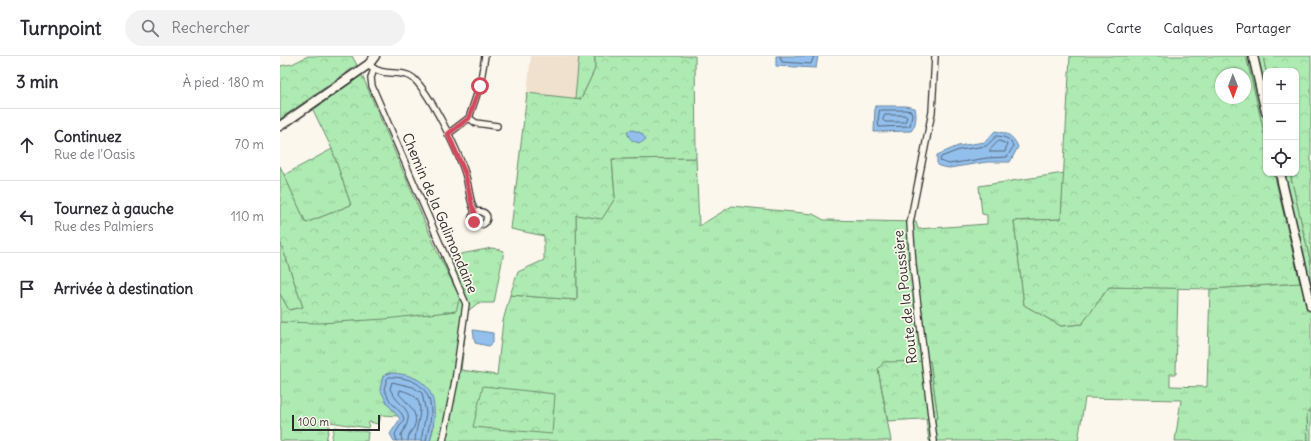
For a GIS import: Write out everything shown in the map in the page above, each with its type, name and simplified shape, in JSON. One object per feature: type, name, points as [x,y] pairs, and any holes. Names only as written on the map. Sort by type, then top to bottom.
[{"type":"street","points":[[280,126],[372,67],[375,56]]},
{"type":"street","points":[[448,134],[469,118],[480,86],[485,56]]},
{"type":"street","name":"Route de la Poussière","points":[[934,441],[913,265],[910,223],[932,112],[935,56]]},
{"type":"street","points":[[1253,56],[1264,104]]},
{"type":"street","points":[[372,67],[405,74],[415,80],[448,134],[465,173],[472,206],[475,212]]},
{"type":"street","name":"Chemin de la Galimondaine","points":[[372,67],[372,86],[466,304],[455,381],[443,441]]},
{"type":"street","points":[[469,118],[476,123],[497,126]]},
{"type":"street","points":[[1281,176],[1311,306]]},
{"type":"shaded area","points":[[531,56],[579,56],[575,99],[527,93]]},
{"type":"green space","points":[[308,56],[352,56],[357,65],[280,119],[280,66],[292,64]]},
{"type":"green space","points":[[579,56],[595,56],[595,69],[581,99],[575,99]]},
{"type":"green space","points":[[595,56],[695,56],[696,158],[612,159],[615,198],[602,219],[576,215],[577,300],[510,295],[518,272],[544,260],[544,236],[511,229],[527,93],[581,99],[595,69]]},
{"type":"green space","points":[[1070,56],[1246,56],[1249,68],[1215,68],[1215,104],[1251,104],[1251,77],[1263,128],[1263,176],[1275,176],[1300,283],[1210,289],[1109,287],[1082,324],[1061,326],[1024,305],[1014,221],[1061,219]]},
{"type":"green space","points":[[1246,56],[1263,56],[1265,68],[1263,68],[1263,128],[1251,77],[1251,68],[1249,68]]},
{"type":"green space","points":[[1263,56],[1311,56],[1311,264],[1291,176],[1299,176],[1299,68],[1265,68]]},
{"type":"green space","points":[[362,75],[440,258],[460,297],[456,311],[385,319],[320,323],[280,322],[280,294],[289,310],[303,307],[280,241],[280,166],[306,223],[351,205],[332,149],[313,110]]},
{"type":"green space","points":[[332,149],[351,205],[306,223],[284,175]]},
{"type":"green space","points":[[696,158],[699,226],[732,206],[813,214],[824,220],[916,222],[918,229],[987,224],[987,215],[982,214],[979,186],[1064,173],[1061,219],[1014,221],[1024,305],[1061,326],[1082,324],[1109,287],[1178,288],[1176,374],[1170,374],[1170,386],[1207,387],[1210,289],[1300,283],[1275,176],[1291,176],[1311,264],[1311,407],[1307,414],[1308,441],[1175,441],[1181,400],[1085,398],[1078,441],[929,441],[926,419],[938,418],[930,361],[878,369],[891,441],[430,441],[434,426],[417,379],[389,373],[386,374],[387,403],[399,416],[381,415],[379,424],[369,422],[368,428],[330,422],[326,441],[280,441],[280,322],[346,321],[455,311],[459,297],[440,258],[492,248],[504,251],[494,303],[478,303],[468,311],[461,370],[497,375],[503,321],[510,295],[577,300],[576,215],[602,218],[615,198],[612,159]]},
{"type":"green space","points":[[280,241],[303,307],[289,310],[280,294]]},
{"type":"green space","points":[[930,361],[938,418],[888,421],[878,369],[884,362]]},
{"type":"green space","points":[[483,386],[555,394],[552,434],[473,427]]},
{"type":"green space","points":[[1311,407],[1311,441],[1308,441],[1307,414]]},
{"type":"green space","points":[[334,427],[368,432],[367,441],[331,441]]},
{"type":"water","points":[[776,56],[818,56],[816,68],[776,66]]},
{"type":"water","points":[[875,106],[905,106],[915,108],[916,120],[913,129],[911,131],[874,132]]},
{"type":"water","points":[[633,130],[641,133],[646,139],[641,143],[632,140],[627,131]]},
{"type":"water","points":[[995,131],[1012,137],[1018,147],[1010,162],[987,162],[949,168],[939,166],[937,163],[937,155],[958,146],[985,142]]},
{"type":"water","points":[[473,330],[493,333],[493,343],[489,346],[475,343]]},
{"type":"water","points":[[389,373],[404,375],[416,379],[425,385],[430,393],[434,403],[434,414],[430,441],[394,441],[390,434],[400,419],[387,403],[380,389],[383,376]]},
{"type":"route","points":[[474,222],[472,217],[475,212],[472,206],[465,173],[448,134],[469,118],[480,86]]}]
